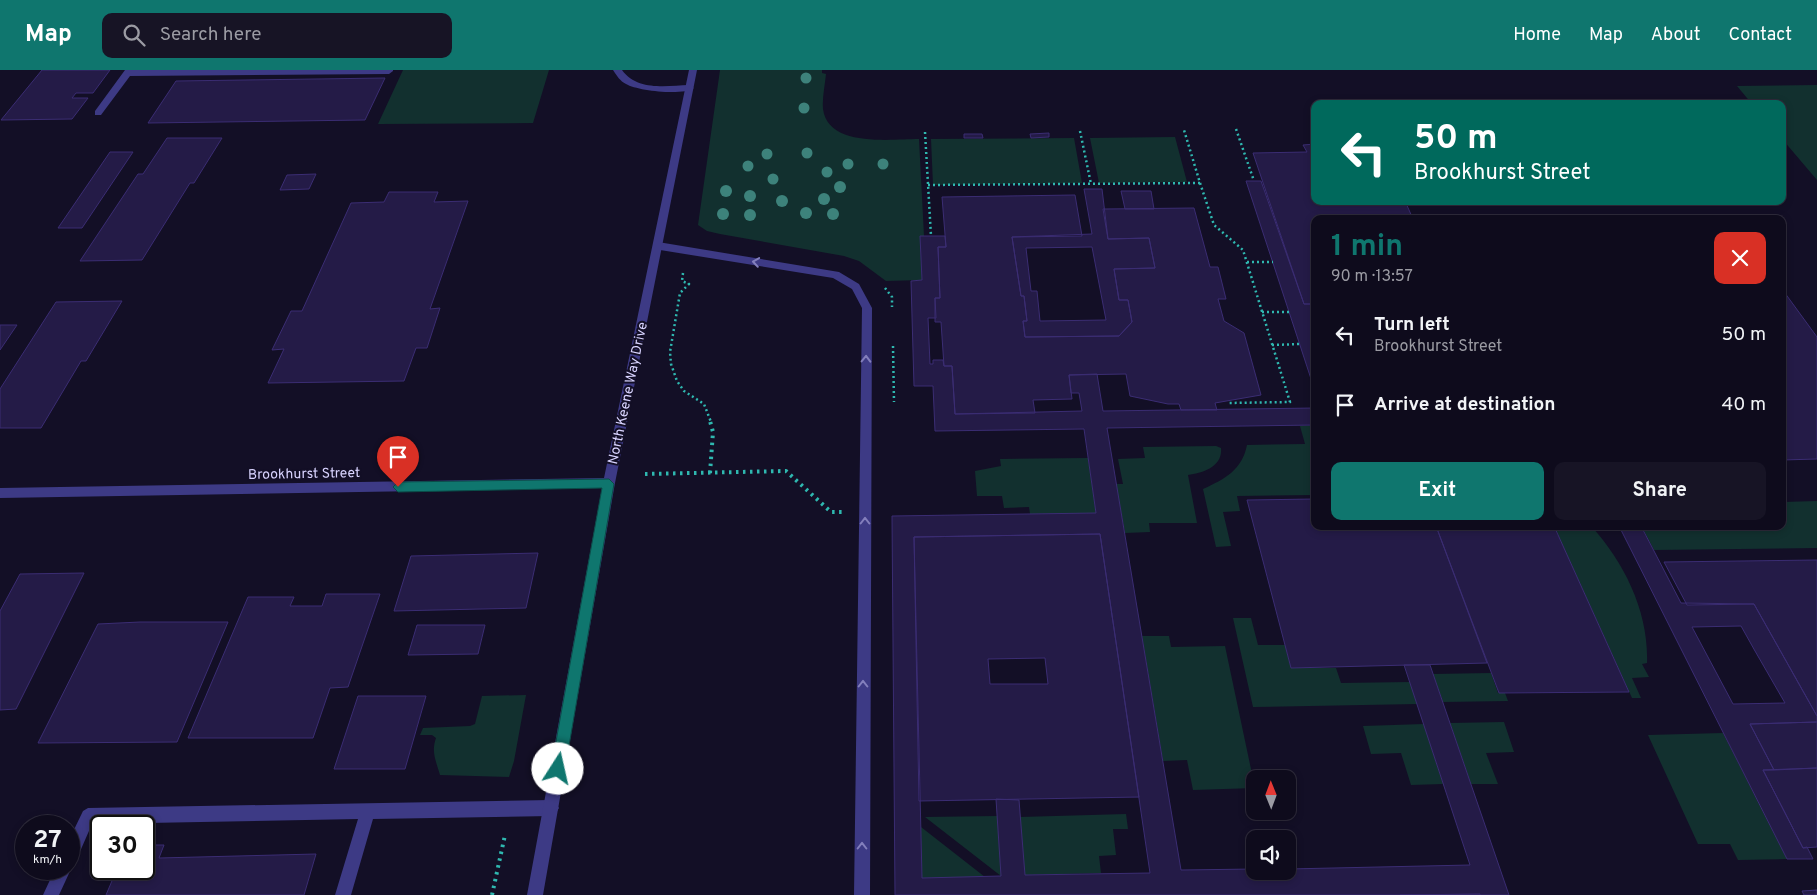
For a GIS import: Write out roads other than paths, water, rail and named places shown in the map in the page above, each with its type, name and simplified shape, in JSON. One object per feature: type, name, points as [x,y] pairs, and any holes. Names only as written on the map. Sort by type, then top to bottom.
[{"type":"street","points":[[617,70],[620,77],[633,85],[659,88],[690,88]]},
{"type":"street","name":"North Keene Way Drive","points":[[535,895],[609,484],[693,70]]},
{"type":"street","points":[[98,113],[128,72],[389,71]]},
{"type":"street","points":[[658,246],[834,275],[853,283],[863,294],[867,308],[862,895]]},
{"type":"street","name":"Brookhurst Street","points":[[0,493],[609,484]]},
{"type":"street","points":[[80,833],[88,816],[551,808]]},
{"type":"street","points":[[343,895],[368,810]]},
{"type":"street","points":[[51,895],[58,880]]}]
